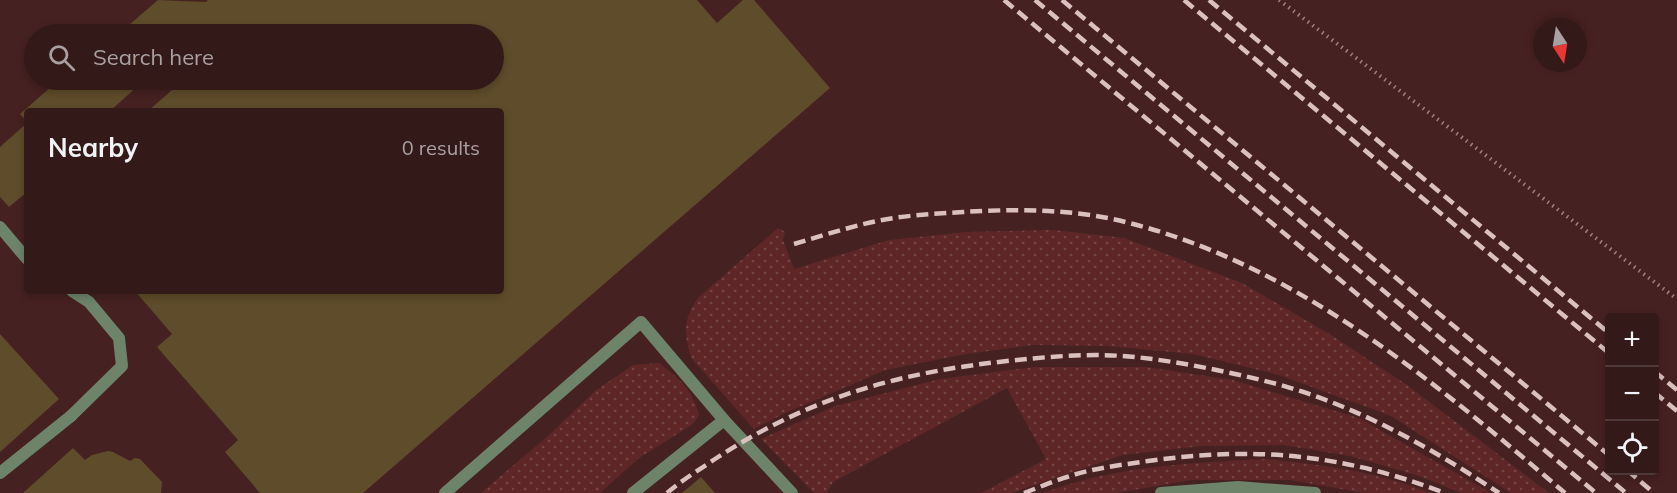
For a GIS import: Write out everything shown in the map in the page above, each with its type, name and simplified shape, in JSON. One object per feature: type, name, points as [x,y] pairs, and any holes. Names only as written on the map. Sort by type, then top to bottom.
[{"type":"street","points":[[0,227],[24,255]]},
{"type":"street","points":[[0,473],[71,417],[122,366],[119,338],[89,302],[77,294]]},
{"type":"street","points":[[445,493],[641,322],[724,420],[792,493]]},
{"type":"street","points":[[633,493],[724,420]]},
{"type":"street","points":[[1161,493],[1238,487],[1315,493]]},
{"type":"path","points":[[1279,0],[1677,299]]},
{"type":"shaded area","points":[[778,228],[785,232],[783,240],[794,269],[889,240],[967,232],[1054,230],[1124,238],[1242,283],[1331,335],[1407,385],[1549,493],[1511,493],[1391,416],[1279,375],[1193,354],[1108,346],[1033,345],[960,355],[886,370],[785,413],[754,429],[692,359],[686,327],[689,313],[698,298]]},
{"type":"shaded area","points":[[659,363],[689,391],[699,415],[693,424],[639,458],[600,493],[481,493],[548,436],[595,391],[633,365]]},
{"type":"shaded area","points":[[1034,367],[1146,367],[1233,380],[1359,418],[1491,493],[1461,493],[1419,476],[1350,456],[1283,445],[1202,446],[1123,455],[1011,493],[981,493],[1046,459],[1007,388],[833,482],[827,493],[814,493],[761,439],[835,406],[940,379]]},
{"type":"shaded area","points":[[1264,459],[1327,466],[1370,474],[1430,493],[1364,493],[1290,480],[1191,480],[1117,493],[1043,493],[1124,471],[1180,464]]},
{"type":"building","points":[[158,0],[206,2],[208,0],[697,0],[717,23],[743,0],[754,0],[830,88],[363,493],[260,493],[225,452],[238,440],[157,347],[172,334],[138,294],[504,294],[504,108],[151,108],[172,90],[504,90],[504,24],[130,24]]},
{"type":"building","points":[[48,90],[133,90],[113,108],[27,108]]},
{"type":"building","points":[[24,126],[24,194],[9,207],[0,197],[0,147]]},
{"type":"building","points":[[0,334],[59,399],[0,452]]},
{"type":"building","points":[[73,448],[85,460],[92,455],[108,451],[130,461],[135,458],[140,459],[162,482],[161,493],[23,493]]},
{"type":"building","points":[[701,477],[715,493],[682,493]]},
{"type":"railway","points":[[1004,0],[1596,493]]},
{"type":"railway","points":[[1035,0],[1626,493]]},
{"type":"railway","points":[[1062,0],[1605,452]]},
{"type":"railway","points":[[1184,0],[1605,350]]},
{"type":"railway","points":[[1209,0],[1605,330]]},
{"type":"railway","points":[[794,244],[888,219],[999,210],[1036,210],[1090,215],[1173,236],[1236,261],[1295,291],[1353,327],[1408,365],[1462,407],[1565,493]]},
{"type":"railway","points":[[667,493],[751,437],[787,418],[860,390],[936,371],[1046,357],[1091,355],[1135,357],[1188,365],[1277,384],[1307,393],[1364,416],[1420,444],[1499,493]]},
{"type":"railway","points":[[1659,375],[1677,390]]},
{"type":"railway","points":[[1659,396],[1677,411]]},
{"type":"railway","points":[[1024,493],[1097,469],[1188,456],[1226,454],[1263,454],[1335,462],[1371,469],[1445,493]]},
{"type":"railway","points":[[1633,475],[1654,493]]}]
